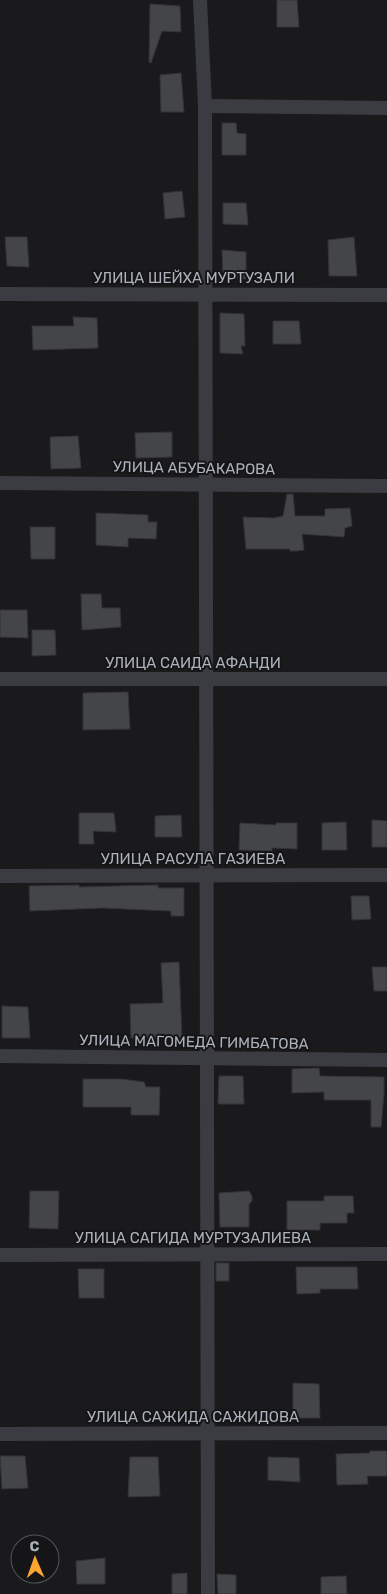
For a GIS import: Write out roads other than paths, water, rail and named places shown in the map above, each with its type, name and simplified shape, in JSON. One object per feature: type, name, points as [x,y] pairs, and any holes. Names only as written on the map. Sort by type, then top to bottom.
[{"type":"street","points":[[200,0],[205,106],[206,294],[208,1594]]},
{"type":"street","points":[[205,106],[387,108]]},
{"type":"street","name":"УЛИЦА ШЕЙХА МУРТУЗАЛИ","points":[[0,294],[387,295]]},
{"type":"street","name":"УЛИЦА АБУБАКАРОВА","points":[[0,483],[387,486]]},
{"type":"street","name":"УЛИЦА САИДА АФАНДИ","points":[[0,679],[387,679]]},
{"type":"street","name":"УЛИЦА РАСУЛА ГАЗИЕВА","points":[[0,876],[387,875]]},
{"type":"street","name":"УЛИЦА МАГОМЕДА ГИМБАТОВА","points":[[0,1056],[387,1060]]},
{"type":"street","name":"УЛИЦА САГИДА МУРТУЗАЛИЕВА","points":[[0,1255],[387,1254]]},
{"type":"street","name":"УЛИЦА САЖИДА САЖИДОВА","points":[[0,1434],[387,1433]]}]
